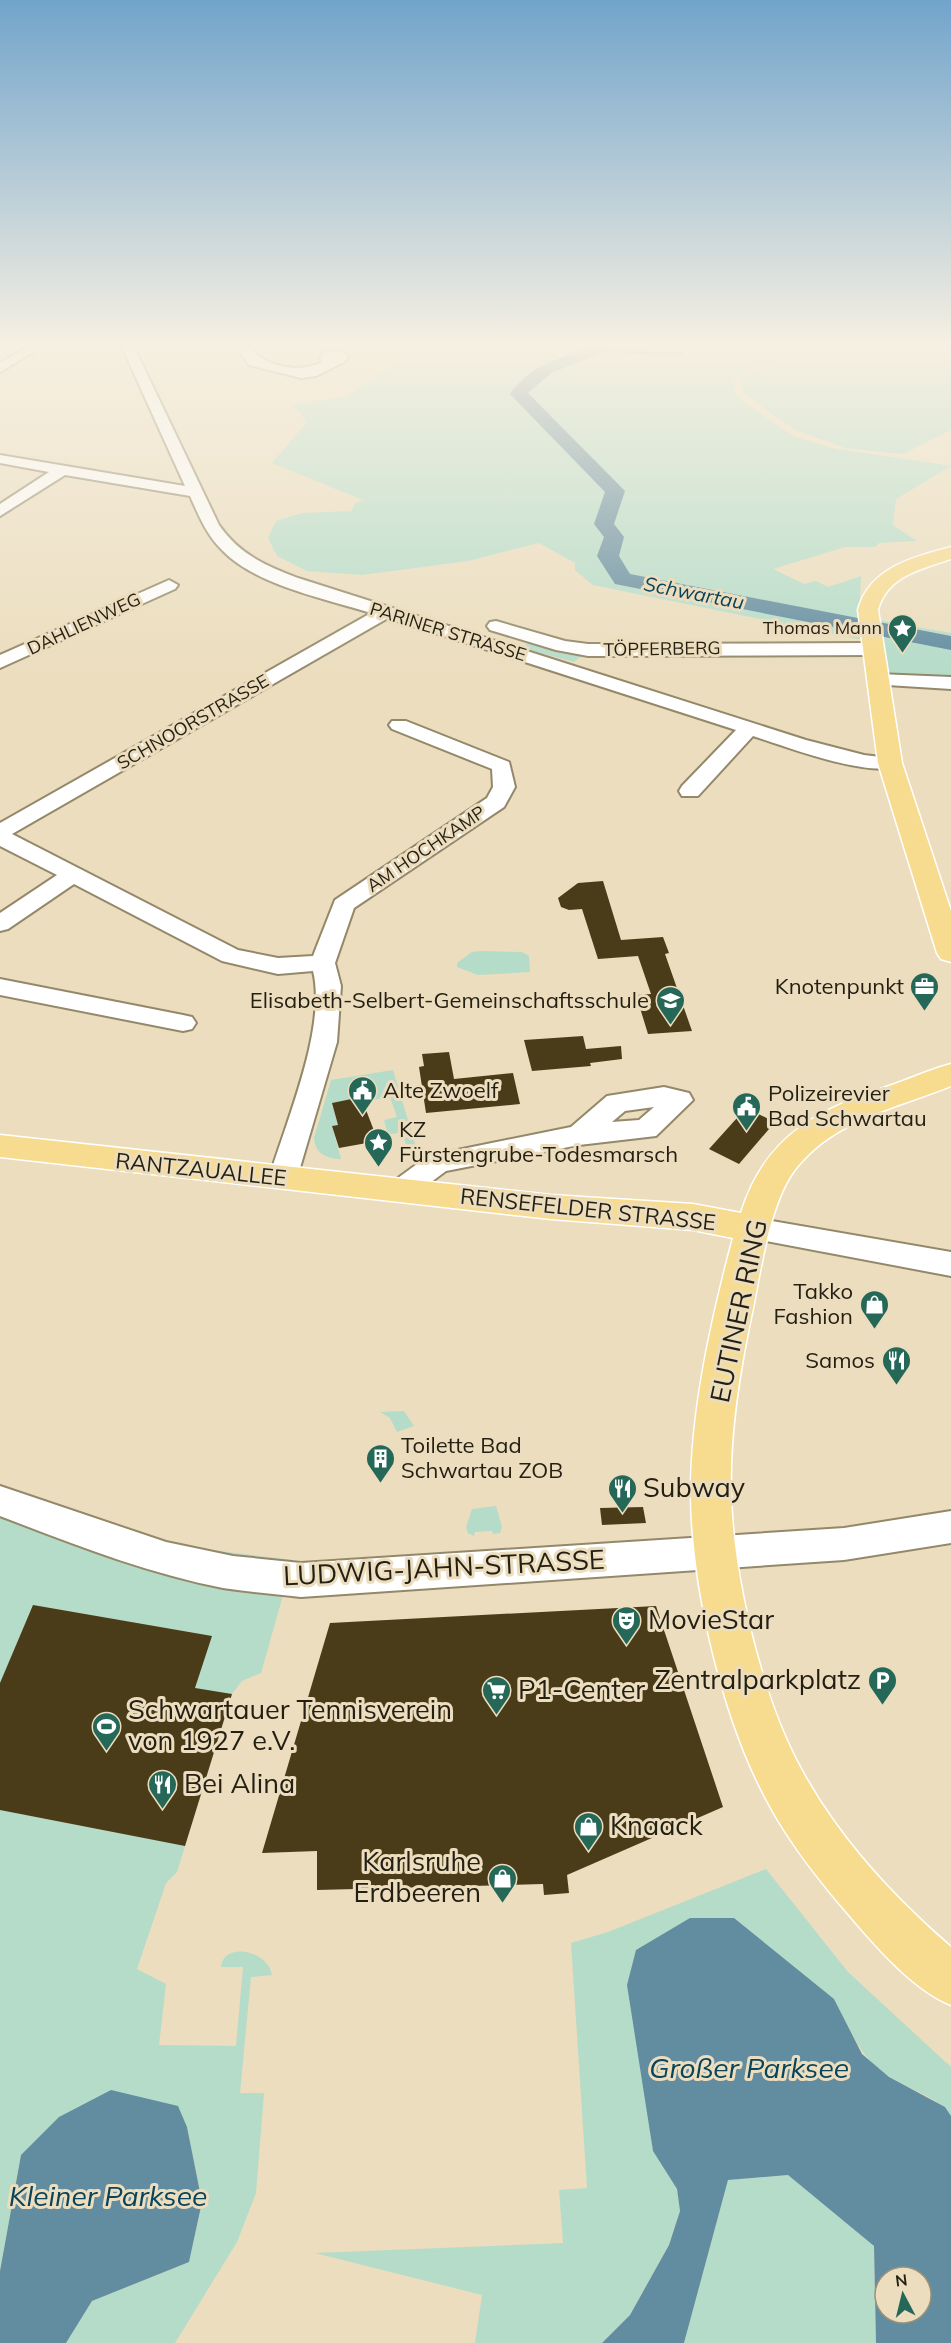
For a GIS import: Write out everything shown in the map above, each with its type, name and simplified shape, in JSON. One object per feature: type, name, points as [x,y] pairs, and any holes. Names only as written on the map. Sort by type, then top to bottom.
[{"type":"main road","points":[[951,553],[885,578],[873,591],[869,600],[871,636],[891,763],[951,953]]},
{"type":"main road","name":"EUTINER RING","points":[[951,1074],[926,1085],[866,1104],[819,1126],[784,1159],[764,1193],[725,1350],[718,1404],[711,1496],[725,1609],[743,1683],[775,1768],[791,1798],[853,1883],[880,1914],[951,1980]]},
{"type":"main road","name":"RANTZAUALLEE","points":[[0,1146],[401,1190]]},
{"type":"main road","name":"RENSEFELDER STRASSE","points":[[401,1190],[551,1207],[693,1217],[755,1229]]},
{"type":"street","name":"PARINER STRASSE","points":[[180,456],[224,546],[244,561],[292,582],[749,728],[863,761],[891,763]]},
{"type":"street","points":[[0,459],[198,493]]},
{"type":"street","points":[[0,510],[62,470]]},
{"type":"street","name":"DAHLIENWEG","points":[[0,662],[169,585]]},
{"type":"street","name":"SCHNOORSTRASSE","points":[[0,835],[386,612]]},
{"type":"street","name":"TÖPFERBERG","points":[[457,626],[485,623],[563,646],[588,650],[871,636]]},
{"type":"street","points":[[878,680],[951,684]]},
{"type":"street","name":"AM HOCHKAMP","points":[[322,963],[343,905],[496,802],[504,787],[502,766],[399,724]]},
{"type":"street","points":[[690,791],[749,728]]},
{"type":"street","points":[[0,835],[231,956],[278,966],[322,963],[329,986],[324,1042],[283,1178]]},
{"type":"street","points":[[0,924],[74,874]]},
{"type":"street","points":[[0,987],[183,1023]]},
{"type":"street","points":[[401,1190],[438,1163],[579,1135]]},
{"type":"street","name":"RENSEFELDER STRASSE","points":[[755,1229],[951,1264]]},
{"type":"street","name":"LUDWIG-JAHN-STRASSE","points":[[0,1501],[85,1533],[147,1552],[224,1571],[301,1580],[844,1544],[951,1527]]},
{"type":"green space","points":[[278,456],[887,456],[951,466],[896,499],[893,525],[917,541],[879,543],[875,547],[845,547],[773,569],[804,584],[816,581],[828,587],[861,576],[859,620],[883,621],[951,633],[951,677],[875,675],[868,641],[593,585],[575,570],[575,563],[539,543],[468,561],[362,575],[307,571],[277,556],[268,538],[276,521],[302,513],[351,511],[356,502],[365,501],[272,463]]},
{"type":"green space","points":[[531,640],[588,650],[574,662],[522,648]]},
{"type":"green space","points":[[472,952],[522,952],[529,956],[530,972],[478,975],[457,967],[457,963]]},
{"type":"green space","points":[[393,1070],[416,1147],[407,1149],[402,1132],[388,1135],[384,1120],[397,1117],[390,1097],[362,1102],[360,1098],[332,1103],[338,1125],[332,1126],[341,1159],[327,1157],[320,1152],[314,1138],[331,1080]]},
{"type":"green space","points":[[404,1411],[414,1426],[397,1432],[390,1418],[380,1412]]},
{"type":"green space","points":[[496,1506],[502,1527],[500,1533],[475,1532],[474,1536],[468,1533],[466,1527],[472,1509]]},
{"type":"green space","points":[[0,1512],[187,1547],[293,1560],[261,1673],[242,1681],[232,1694],[177,1872],[166,1883],[137,1969],[166,1984],[159,2045],[236,2046],[243,1967],[221,1967],[224,1959],[229,1954],[237,1952],[254,1954],[268,1966],[272,1975],[251,1977],[240,2093],[264,2093],[256,2193],[237,2242],[175,2343],[66,2343],[92,2301],[189,2262],[202,2202],[187,2127],[21,2155],[0,2271]]},
{"type":"green space","points":[[766,1869],[848,1972],[951,2067],[951,2116],[938,2103],[897,2082],[870,2061],[856,2042],[834,1999],[644,2085],[653,2151],[677,2189],[680,2211],[669,2245],[630,2315],[602,2343],[475,2343],[482,2295],[315,2253],[563,2243],[559,2190],[587,2188],[571,1943],[608,1932]]},
{"type":"green space","points":[[788,2175],[874,2246],[873,2325],[876,2325],[876,2343],[684,2343],[728,2180]]},
{"type":"water","name":"Großer Parksee","points":[[690,1918],[734,1918],[834,1999],[862,2054],[889,2077],[945,2107],[951,2116],[951,2343],[876,2343],[876,2325],[933,2325],[933,2265],[874,2265],[874,2246],[788,2175],[728,2180],[684,2343],[602,2343],[630,2315],[669,2245],[680,2211],[677,2189],[653,2151],[627,1985],[636,1950]]},
{"type":"water","name":"Kleiner Parksee","points":[[111,2090],[178,2106],[187,2127],[202,2202],[189,2262],[92,2301],[66,2343],[0,2343],[0,2271],[21,2155],[59,2117]]},
{"type":"building","points":[[603,881],[621,940],[663,937],[669,953],[665,954],[692,1031],[648,1034],[636,995],[651,994],[638,956],[598,959],[582,909],[569,910],[561,907],[558,898],[578,883]]},
{"type":"building","points":[[583,1036],[586,1049],[621,1046],[622,1059],[590,1063],[591,1066],[532,1071],[524,1040]]},
{"type":"building","points":[[449,1052],[454,1079],[513,1073],[520,1104],[426,1113],[419,1067],[424,1066],[422,1054]]},
{"type":"building","name":"Alte Zwoelf","points":[[361,1097],[378,1141],[339,1148],[332,1126],[338,1125],[332,1103]]},
{"type":"building","name":"Polizeirevier Bad Schwartau","points":[[746,1108],[775,1122],[739,1164],[709,1149]]},
{"type":"building","name":"Subway","points":[[643,1507],[646,1523],[602,1525],[600,1508]]},
{"type":"building","name":"Schwartauer Tennisverein von 1927 e.V.","points":[[33,1605],[212,1636],[195,1688],[232,1694],[185,1846],[0,1810],[0,1683]]},
{"type":"building","name":"P1-Center","points":[[656,1606],[723,1807],[567,1875],[569,1893],[544,1895],[543,1884],[317,1890],[317,1851],[262,1853],[330,1623]]},
{"type":"waterway","name":"Schwartau","points":[[581,456],[615,491],[604,524],[614,537],[608,556],[623,579],[951,643]]},
{"type":"place","name":"Thomas Mann","points":[[903,654]]},
{"type":"place","name":"Knotenpunkt","points":[[925,1012]]},
{"type":"place","name":"Elisabeth-Selbert-Gemeinschaftsschule","points":[[670,1026]]},
{"type":"place","name":"Alte Zwoelf","points":[[362,1116]]},
{"type":"place","name":"Polizeirevier Bad Schwartau","points":[[747,1132]]},
{"type":"place","name":"KZ Fürstengrube-Todesmarsch","points":[[378,1168]]},
{"type":"place","name":"Takko Fashion","points":[[874,1330]]},
{"type":"place","name":"Samos","points":[[896,1386]]},
{"type":"place","name":"Toilette Bad Schwartau ZOB","points":[[380,1484]]},
{"type":"place","name":"Subway","points":[[622,1514]]},
{"type":"place","name":"MovieStar","points":[[627,1646]]},
{"type":"place","name":"Zentralparkplatz","points":[[882,1706]]},
{"type":"place","name":"P1-Center","points":[[497,1716]]},
{"type":"place","name":"Schwartauer Tennisverein von 1927 e.V.","points":[[107,1752]]},
{"type":"place","name":"Bei Alina","points":[[163,1810]]},
{"type":"place","name":"Knaack","points":[[589,1852]]},
{"type":"place","name":"Karlsruhe Erdbeeren","points":[[502,1904]]}]
